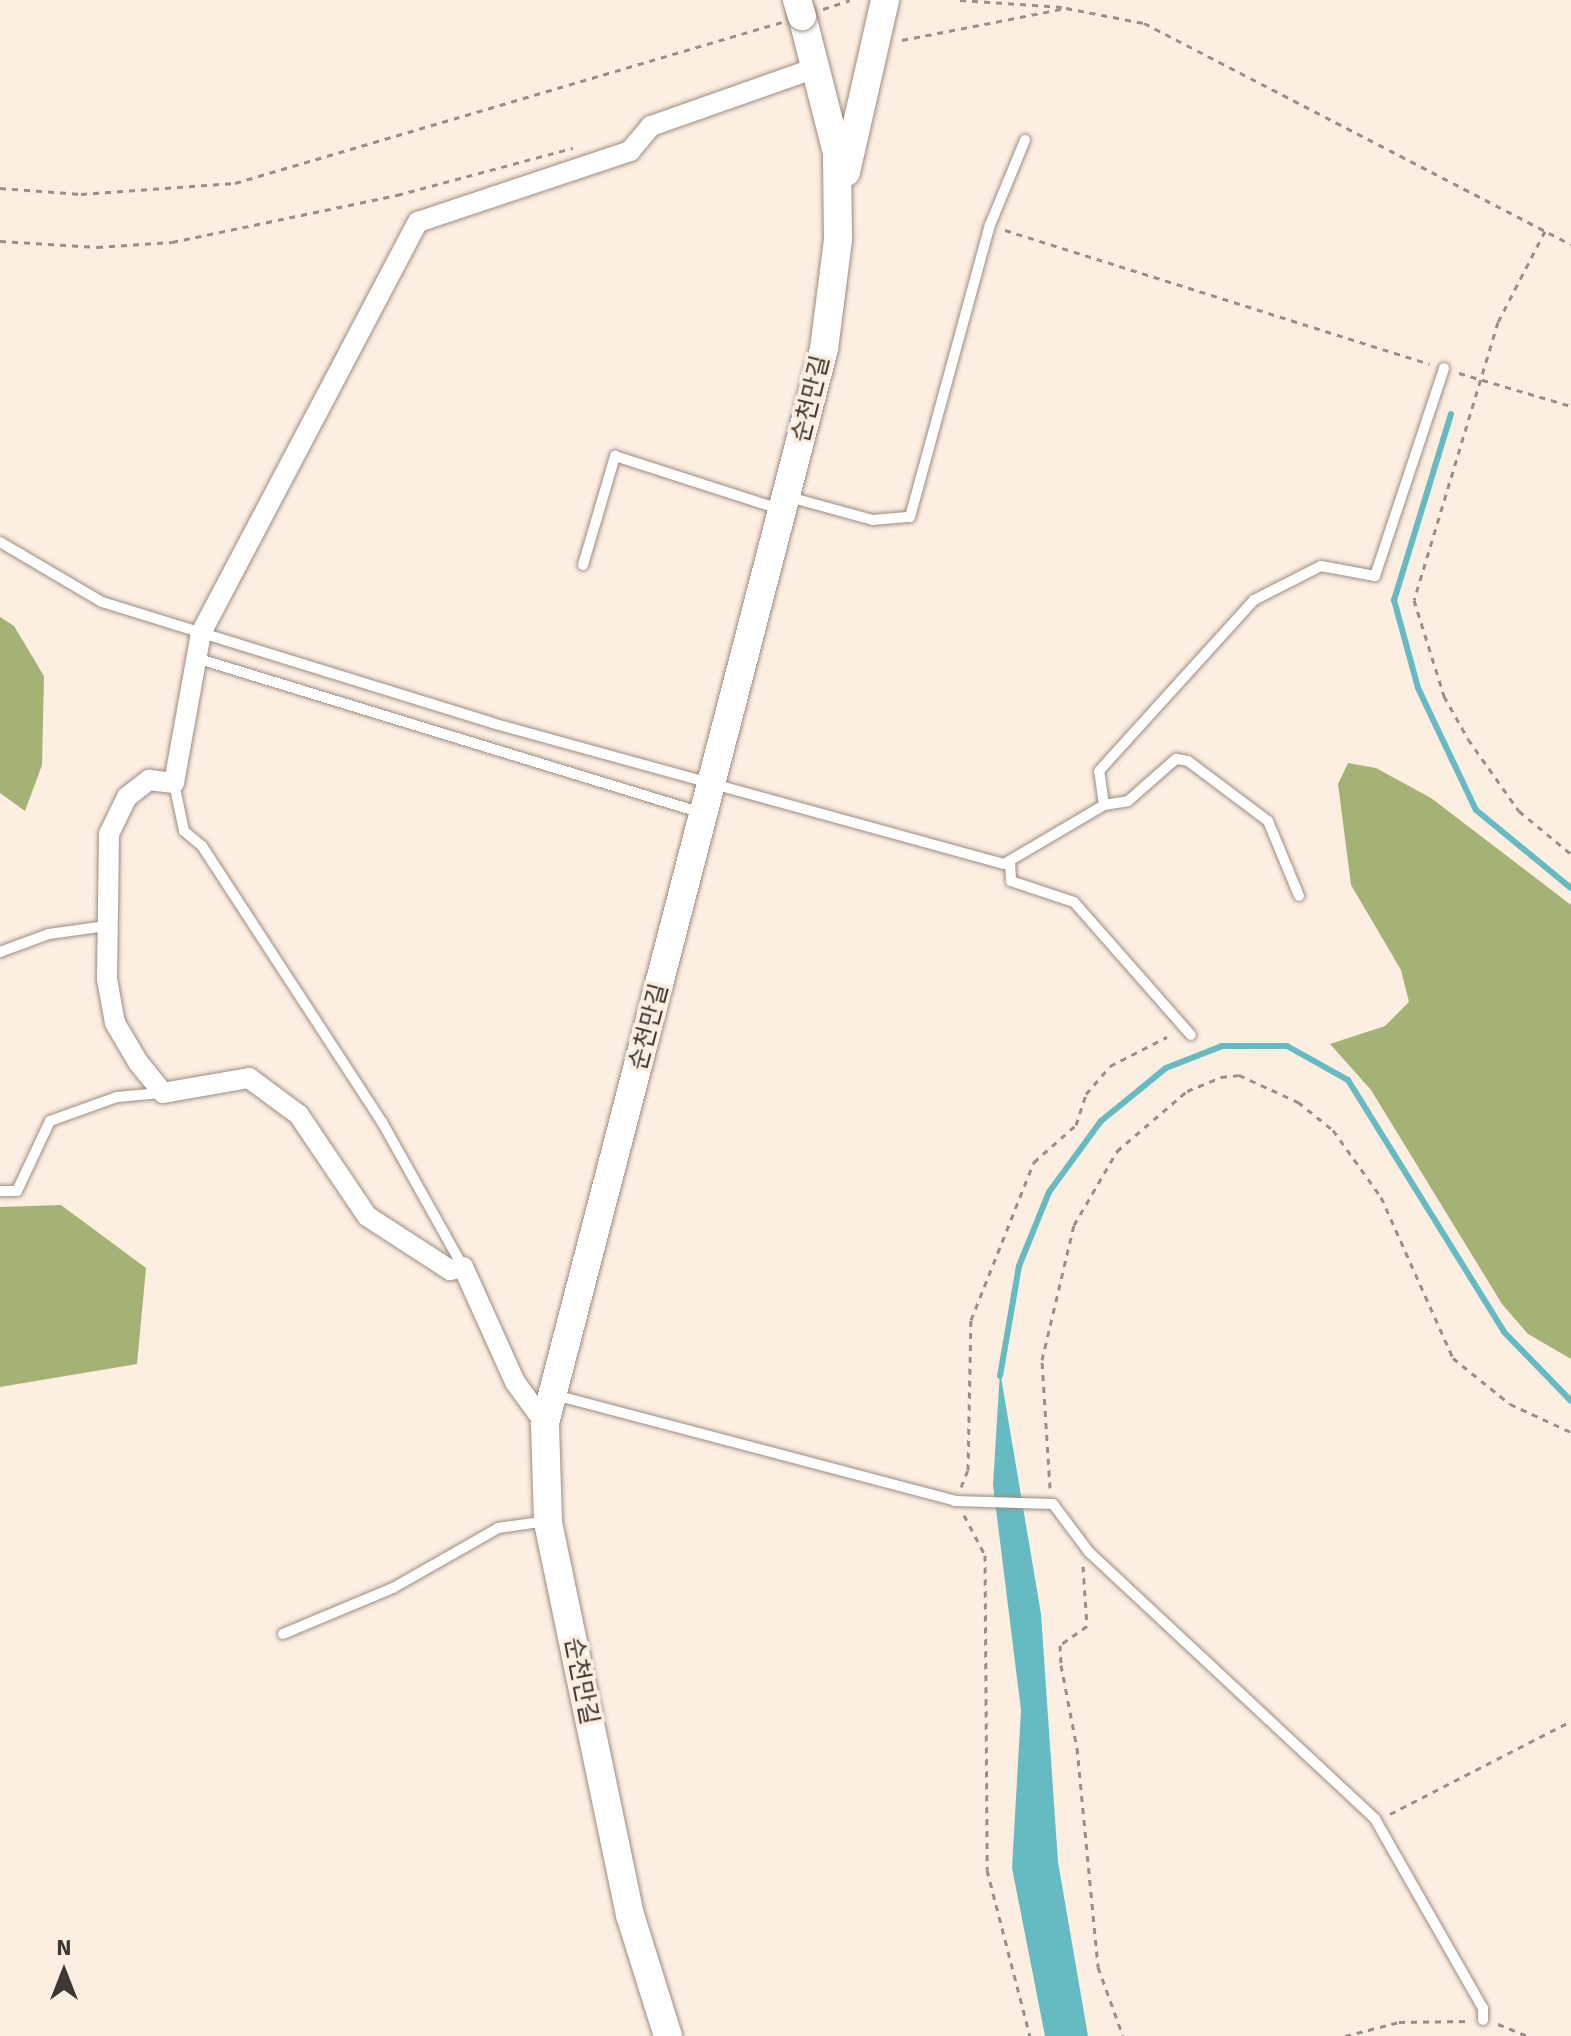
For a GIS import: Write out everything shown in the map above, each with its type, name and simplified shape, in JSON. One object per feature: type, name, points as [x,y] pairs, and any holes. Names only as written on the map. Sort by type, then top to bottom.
[{"type":"street","points":[[838,240],[848,152],[877,48],[885,0]]},
{"type":"street","name":"순천만길","points":[[668,2036],[630,1915],[548,1521],[545,1423],[550,1394],[716,784],[824,349],[838,240],[837,153],[819,67],[800,12]]},
{"type":"street","points":[[545,1423],[515,1382],[463,1267],[450,1270],[367,1216],[299,1115],[249,1078],[215,1080],[163,1093],[115,1023],[106,926],[104,860],[113,823],[149,780],[174,783],[201,633],[418,222],[630,151],[651,126],[819,67]]},
{"type":"lane","points":[[583,565],[615,456],[785,504],[873,520],[910,517],[990,225],[1025,140]]},
{"type":"lane","points":[[1104,805],[1099,771],[1254,600],[1321,566],[1375,576],[1444,368]]},
{"type":"lane","points":[[0,542],[71,589],[201,633],[716,784],[1010,861],[1104,805],[1128,801],[1176,759],[1188,761],[1268,821],[1299,896]]},
{"type":"lane","points":[[196,658],[707,814]]},
{"type":"lane","points":[[174,783],[184,831],[202,846],[382,1122],[463,1267]]},
{"type":"lane","points":[[1010,861],[1011,881],[1074,902],[1191,1035]]},
{"type":"lane","points":[[0,952],[49,934],[106,926]]},
{"type":"lane","points":[[0,1191],[17,1191],[50,1121],[117,1097],[163,1093]]},
{"type":"lane","points":[[550,1394],[973,1504],[1053,1504],[1089,1552],[1375,1819],[1483,2008],[1483,2020]]},
{"type":"lane","points":[[283,1634],[393,1588],[498,1528],[548,1521]]},
{"type":"path","points":[[0,188],[81,194],[235,183],[800,12],[850,0]]},
{"type":"path","points":[[960,0],[1066,8],[1144,23],[1183,40],[1571,244]]},
{"type":"path","points":[[877,48],[1066,8]]},
{"type":"path","points":[[0,241],[97,247],[172,242],[397,195],[578,146]]},
{"type":"path","points":[[990,225],[1571,406]]},
{"type":"path","points":[[1546,230],[1498,322],[1416,579],[1419,627],[1468,739],[1519,811],[1571,854]]},
{"type":"path","points":[[1053,1504],[1042,1360],[1074,1225],[1117,1151],[1187,1091],[1221,1077],[1239,1075],[1298,1102],[1333,1130],[1381,1197],[1453,1358],[1510,1404],[1571,1432]]},
{"type":"path","points":[[1089,1552],[1082,1567],[1087,1626],[1060,1645],[1061,1665],[1077,1748],[1098,1967],[1123,2036]]},
{"type":"path","points":[[1375,1819],[1571,1721]]},
{"type":"path","points":[[1345,2036],[1399,2022],[1483,2020],[1527,2036]]},
{"type":"green space","points":[[0,617],[14,626],[44,676],[42,765],[25,811],[0,793]]},
{"type":"green space","points":[[1348,763],[1376,768],[1431,798],[1571,905],[1571,1359],[1528,1334],[1502,1304],[1371,1090],[1330,1044],[1385,1026],[1409,1002],[1401,970],[1351,885],[1338,784]]},
{"type":"green space","points":[[61,1205],[146,1268],[137,1364],[0,1387],[0,1207]]},
{"type":"water","points":[[1000,1371],[1041,1614],[1058,1862],[1088,2036],[1045,2036],[1012,1868],[1021,1710],[993,1485]]},
{"type":"waterway","points":[[1451,414],[1394,600],[1418,688],[1476,810],[1571,888]]},
{"type":"waterway","points":[[1000,1376],[1019,1266],[1049,1192],[1101,1121],[1166,1068],[1222,1046],[1287,1046],[1348,1080],[1504,1332],[1571,1401]]}]
